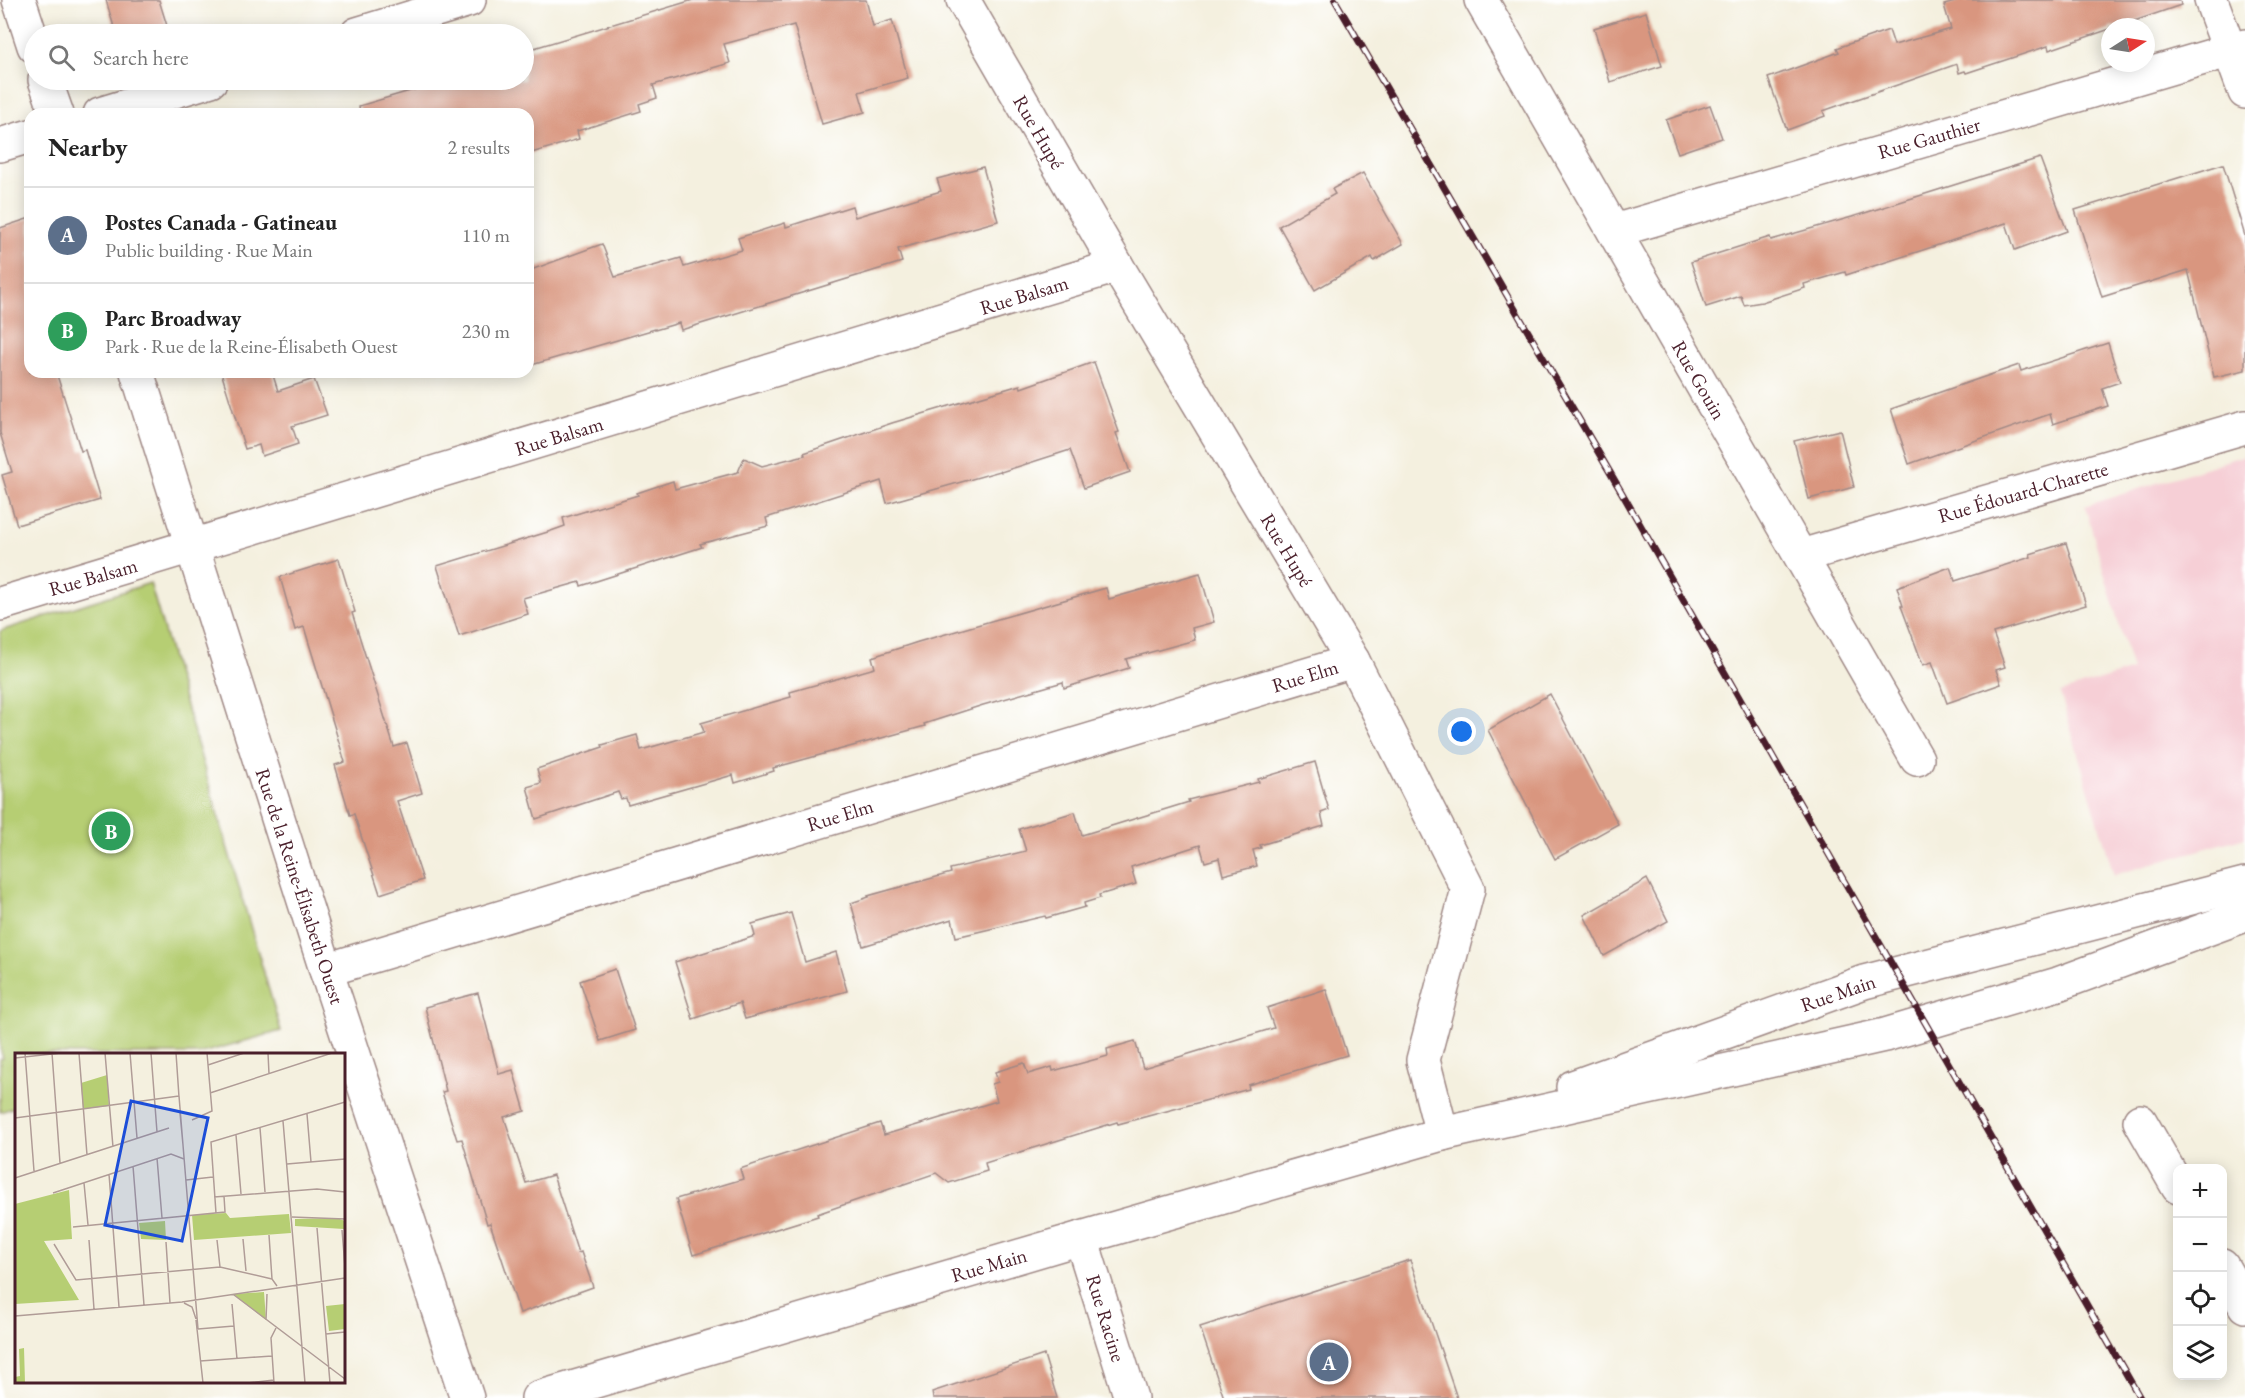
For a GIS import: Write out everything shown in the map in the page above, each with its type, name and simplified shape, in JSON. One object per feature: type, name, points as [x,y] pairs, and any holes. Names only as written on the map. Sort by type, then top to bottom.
[{"type":"street","points":[[19,0],[27,24]]},
{"type":"street","points":[[390,24],[469,0]]},
{"type":"street","name":"Rue Hupé","points":[[963,0],[1117,266],[1353,661],[1468,889],[1423,1060],[1442,1134]]},
{"type":"street","name":"Rue Gouin","points":[[1481,0],[1917,759]]},
{"type":"street","points":[[2211,0],[2237,48],[2245,92]]},
{"type":"street","name":"Rue Gauthier","points":[[1614,231],[2237,48]]},
{"type":"street","points":[[49,90],[55,108]]},
{"type":"street","points":[[120,108],[179,90]]},
{"type":"street","points":[[0,145],[24,138]]},
{"type":"street","name":"Rue Balsam","points":[[0,604],[192,548],[1117,266]]},
{"type":"street","name":"Rue de la Reine-Élisabeth Ouest","points":[[139,378],[326,970],[467,1398]]},
{"type":"street","name":"Rue Édouard-Charette","points":[[1801,556],[2245,427]]},
{"type":"street","name":"Rue Elm","points":[[326,970],[1353,661]]},
{"type":"street","name":"Rue Main","points":[[1442,1134],[1864,982],[2245,884]]},
{"type":"street","name":"Rue Main","points":[[538,1398],[1442,1134],[1885,1035],[2058,984],[2245,915]]},
{"type":"street","points":[[2140,1121],[2173,1178]]},
{"type":"street","name":"Rue Racine","points":[[1081,1238],[1131,1398]]},
{"type":"street","points":[[2226,1272],[2245,1306]]},
{"type":"shaded area","points":[[2245,455],[2245,837],[2114,875],[2060,693],[2132,670],[2085,506]]},
{"type":"green space","points":[[150,583],[281,1031],[202,1053],[15,1053],[15,1107],[0,1112],[0,1059],[3,1058],[0,1049],[0,631]]},
{"type":"building","points":[[106,0],[159,0],[166,24],[113,24]]},
{"type":"building","points":[[693,0],[866,0],[873,26],[892,20],[908,78],[859,92],[865,112],[822,124],[794,25],[724,44],[730,63],[653,85],[657,98],[639,104],[641,111],[577,131],[579,139],[534,152],[534,108],[359,108],[359,106],[413,90],[534,90],[534,48]]},
{"type":"building","points":[[1962,0],[2180,0],[2181,5],[2143,18],[2101,18],[2101,32],[2049,50],[2048,46],[1966,73],[1965,71],[1959,73],[1957,64],[1823,111],[1825,116],[1787,130],[1768,78],[1839,52],[1837,48],[1889,30],[1894,45],[1951,29],[1944,5]]},
{"type":"building","points":[[1646,12],[1662,66],[1610,82],[1594,28]]},
{"type":"building","points":[[1710,105],[1722,138],[1678,153],[1666,120]]},
{"type":"building","points":[[2040,158],[2067,231],[2015,250],[2006,223],[1846,275],[1845,272],[1804,284],[1805,288],[1762,302],[1744,305],[1741,296],[1706,307],[1691,262],[1770,237],[1771,240],[1852,217]]},
{"type":"building","points":[[2223,164],[2245,236],[2245,370],[2214,377],[2188,270],[2102,297],[2075,210]]},
{"type":"building","points":[[983,167],[998,221],[898,249],[902,262],[681,330],[679,323],[534,364],[534,269],[602,244],[615,277],[681,258],[684,267],[742,250],[738,238],[785,223],[786,227],[852,206],[855,217],[941,191],[937,179]]},
{"type":"building","points":[[1363,173],[1403,244],[1374,261],[1372,257],[1315,290],[1279,226],[1335,194],[1332,189]]},
{"type":"building","points":[[24,220],[24,378],[58,378],[81,451],[85,450],[100,500],[17,525],[2,475],[12,472],[0,433],[0,228]]},
{"type":"building","points":[[2108,343],[2120,382],[2102,388],[2108,406],[2053,424],[2050,414],[1909,464],[1891,409],[2019,365],[2021,371]]},
{"type":"building","points":[[1094,362],[1119,432],[1116,433],[1130,472],[1084,488],[1070,450],[1001,472],[887,503],[881,481],[766,518],[768,526],[700,544],[702,547],[581,586],[580,582],[523,598],[528,614],[459,636],[437,566],[565,526],[563,518],[638,495],[637,493],[673,481],[675,489],[738,472],[744,458],[762,466],[805,455],[804,453],[892,423],[1020,385],[1021,388]]},
{"type":"building","points":[[223,378],[274,378],[278,391],[314,379],[327,415],[292,426],[298,444],[262,456],[259,445],[245,449]]},
{"type":"building","points":[[1840,430],[1854,487],[1809,499],[1794,441]]},
{"type":"building","points":[[2066,543],[2086,605],[1993,633],[2005,667],[1996,670],[2001,684],[1947,703],[1932,662],[1923,665],[1901,606],[1903,606],[1897,587],[1950,567],[1955,581],[2031,557],[2030,554]]},
{"type":"building","points":[[339,559],[355,612],[352,613],[394,747],[407,743],[422,793],[397,801],[423,880],[380,894],[354,814],[350,815],[335,765],[345,762],[304,627],[295,630],[280,577]]},
{"type":"building","points":[[1200,573],[1214,622],[1192,628],[1195,640],[1126,659],[1129,668],[1064,688],[1063,682],[983,705],[924,724],[925,726],[773,768],[774,771],[735,783],[733,775],[628,805],[626,798],[621,799],[618,792],[536,819],[527,787],[541,783],[537,769],[637,735],[641,750],[704,732],[701,723],[791,697],[790,692],[875,668],[872,657],[918,642],[1106,588],[1109,599]]},
{"type":"building","points":[[1550,694],[1618,824],[1555,859],[1488,730]]},
{"type":"building","points":[[1315,762],[1329,810],[1321,813],[1324,826],[1260,845],[1261,848],[1253,850],[1257,866],[1223,875],[1219,858],[1205,862],[1200,845],[1131,867],[1136,884],[1099,895],[1100,898],[1084,903],[1085,907],[1046,918],[1045,916],[956,937],[952,919],[863,946],[851,903],[868,896],[951,873],[950,869],[1026,851],[1019,829],[1075,812],[1082,835],[1189,802],[1188,800],[1259,782],[1258,779]]},
{"type":"building","points":[[1647,879],[1668,921],[1604,956],[1584,915]]},
{"type":"building","points":[[791,913],[805,962],[836,952],[847,991],[745,1019],[740,1003],[693,1019],[675,962],[755,936],[752,924]]},
{"type":"building","points":[[615,969],[635,1030],[600,1041],[580,981]]},
{"type":"building","points":[[1326,989],[1347,1055],[1248,1085],[1249,1089],[1118,1124],[1117,1122],[985,1163],[987,1171],[949,1183],[936,1173],[817,1214],[818,1216],[693,1255],[676,1199],[743,1179],[740,1169],[880,1123],[884,1135],[997,1101],[992,1084],[998,1082],[995,1072],[1024,1063],[1028,1074],[1052,1067],[1053,1071],[1108,1056],[1107,1049],[1135,1041],[1143,1068],[1274,1028],[1267,1008]]},
{"type":"building","points":[[478,993],[499,1074],[513,1070],[525,1111],[504,1117],[526,1183],[553,1175],[578,1253],[581,1252],[593,1287],[520,1313],[490,1223],[487,1224],[462,1139],[457,1140],[442,1092],[446,1091],[425,1007]]},
{"type":"building","points":[[1410,1260],[1457,1398],[1224,1398],[1200,1327]]},
{"type":"building","points":[[1044,1355],[1057,1398],[933,1398],[932,1392]]},
{"type":"railway","points":[[1335,0],[1622,493],[2140,1398]]},
{"type":"place","name":"Parc Broadway","points":[[111,831]]},
{"type":"place","name":"Postes Canada - Gatineau","points":[[1329,1362]]}]
